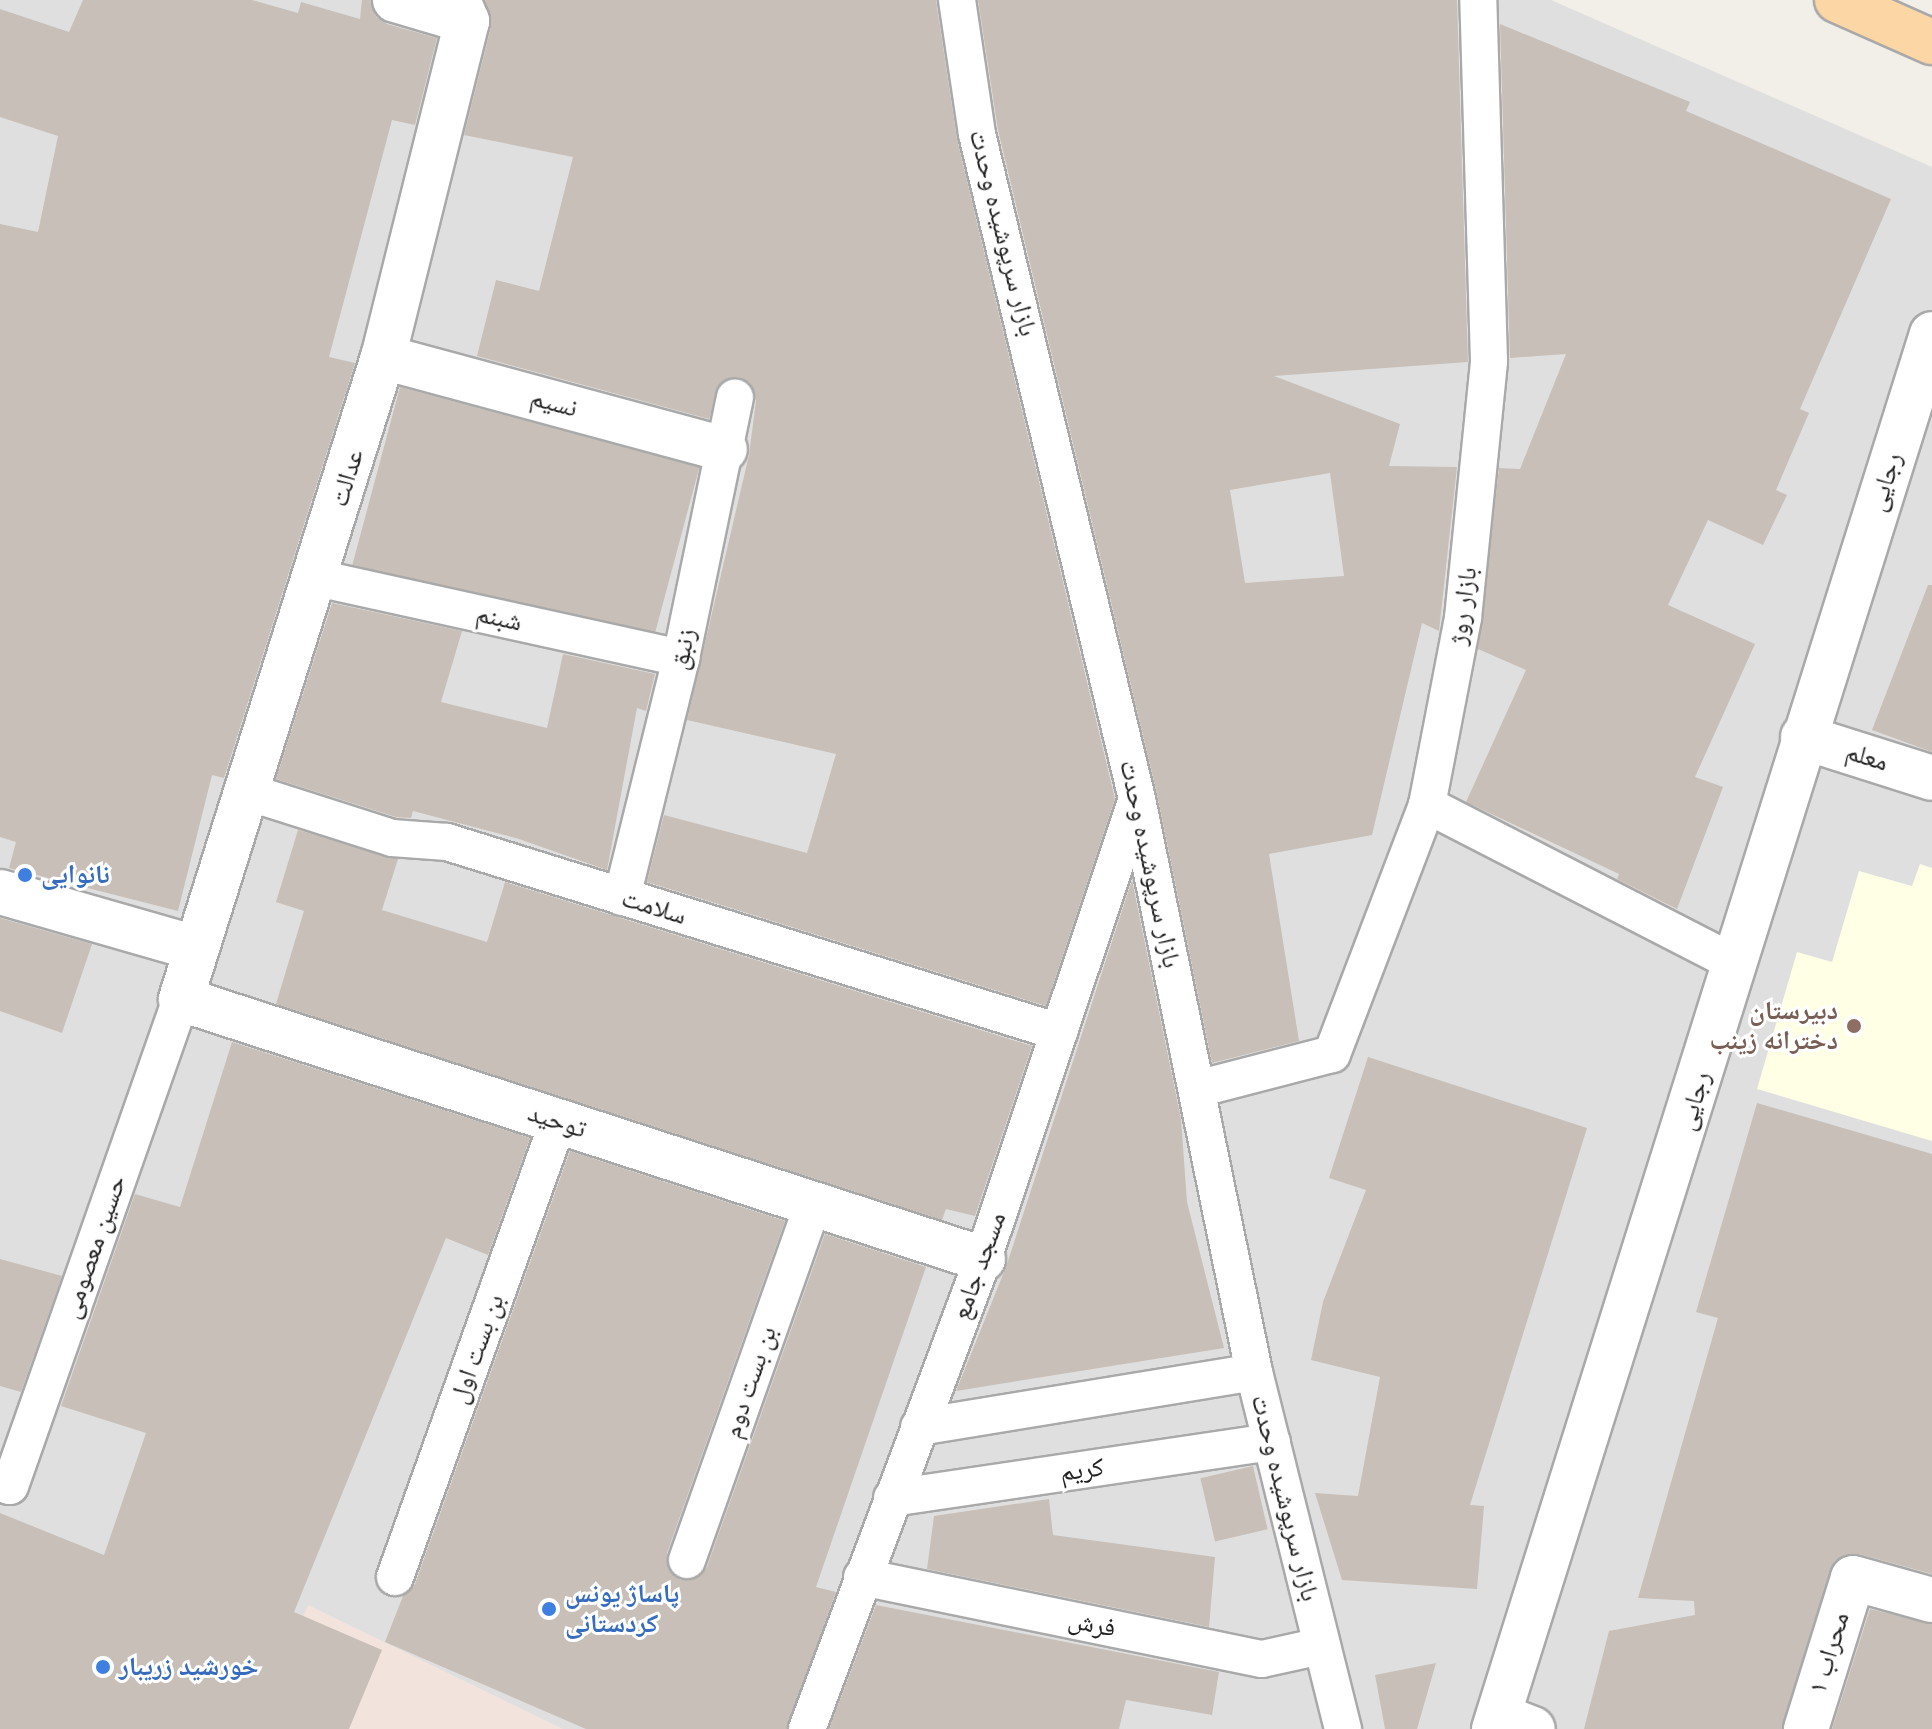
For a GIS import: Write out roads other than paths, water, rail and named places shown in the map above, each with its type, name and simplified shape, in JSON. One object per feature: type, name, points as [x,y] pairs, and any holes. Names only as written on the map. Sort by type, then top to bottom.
[{"type":"main road","points":[[1837,0],[1932,42]]},
{"type":"street","points":[[395,0],[462,11]]},
{"type":"street","name":"بازار سرپوشیده وحدت","points":[[957,0],[977,134],[1137,799],[1254,1372],[1343,1729]]},
{"type":"street","name":"بازار روژ","points":[[1197,1089],[1332,1054],[1427,805],[1463,618],[1489,361],[1478,0]]},
{"type":"street","name":"عدالت","points":[[195,948],[317,578],[383,357],[462,11]]},
{"type":"street","name":"رجایی","points":[[1509,1725],[1803,737],[1932,334]]},
{"type":"street","name":"نسیم","points":[[383,357],[725,449]]},
{"type":"street","name":"زنبق","points":[[622,897],[681,658],[735,398]]},
{"type":"street","name":"شبنم","points":[[317,578],[681,658]]},
{"type":"street","name":"معلم","points":[[1803,737],[1932,778]]},
{"type":"street","name":"سلامت","points":[[248,792],[392,838],[447,842],[1059,1032]]},
{"type":"street","name":"مسجد جامع","points":[[807,1729],[983,1259],[1137,799]]},
{"type":"street","points":[[1427,805],[1737,964]]},
{"type":"street","points":[[0,892],[195,948],[181,999]]},
{"type":"street","name":"توحید","points":[[181,999],[983,1259]]},
{"type":"street","name":"حسین معصومی","points":[[0,1483],[10,1486],[181,999]]},
{"type":"street","name":"بن بست اول","points":[[395,1577],[558,1121]]},
{"type":"street","name":"بن بست دوم","points":[[687,1560],[813,1204]]},
{"type":"street","points":[[919,1427],[1254,1372]]},
{"type":"street","name":"کریم","points":[[892,1498],[1272,1442]]},
{"type":"street","name":"فرش","points":[[862,1577],[1262,1659],[1321,1646]]},
{"type":"street","name":"محراب ۱","points":[[1806,1729],[1853,1578],[1932,1600]]},
{"type":"place","name":"نانوایی","points":[[25,875]]},
{"type":"place","name":"دبیرستان دخترانه زینب","points":[[1854,1026]]},
{"type":"place","name":"پاساژ یونس کردستانی","points":[[549,1609]]},
{"type":"place","name":"خورشید زریبار","points":[[103,1667]]}]
